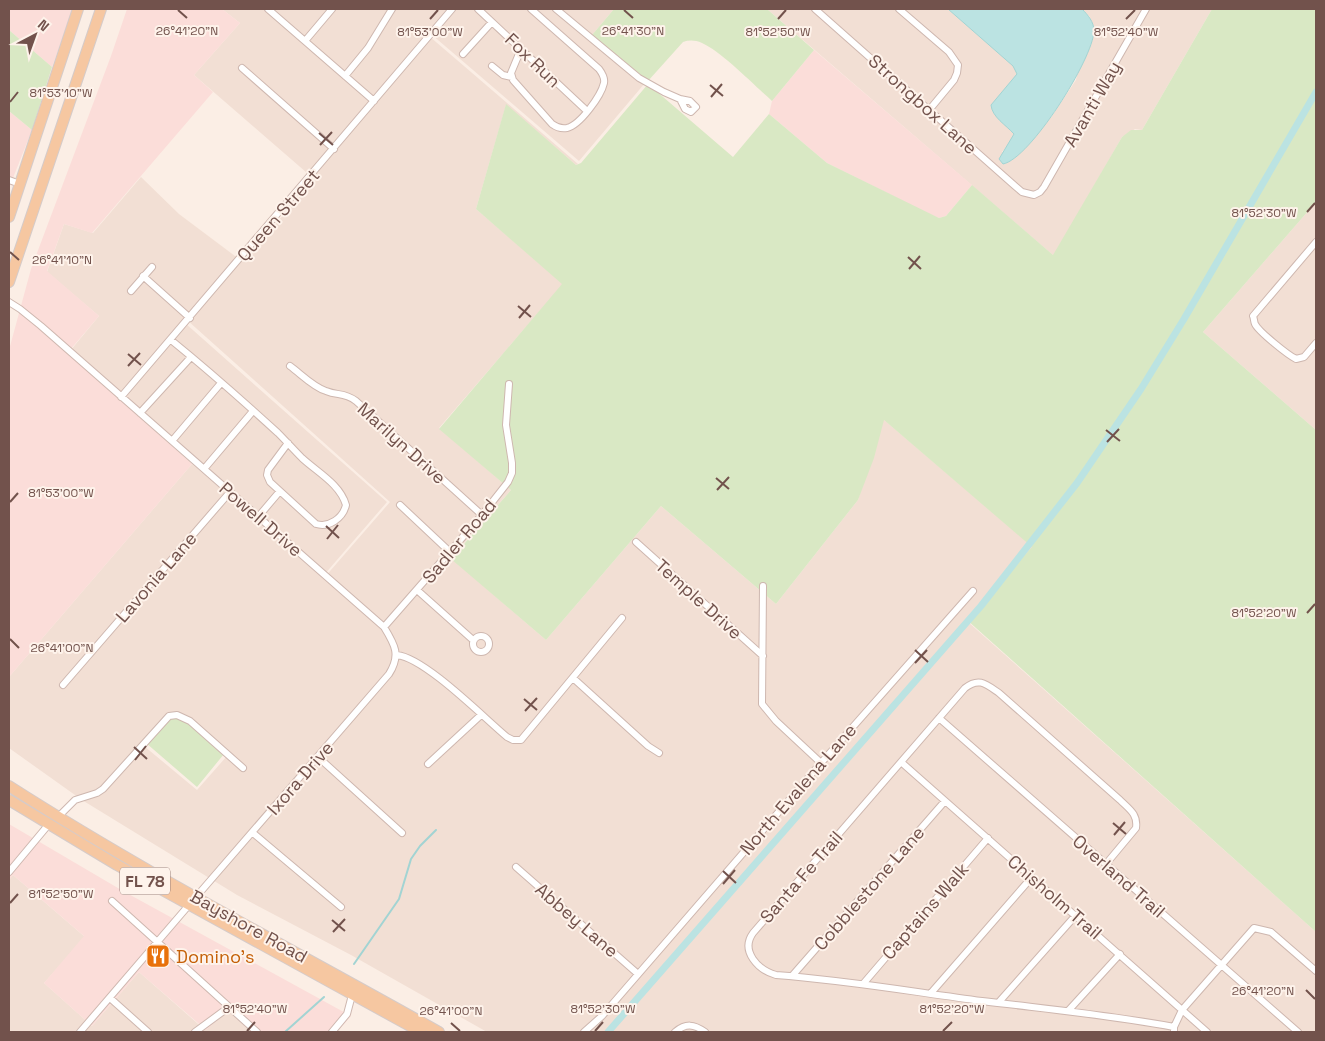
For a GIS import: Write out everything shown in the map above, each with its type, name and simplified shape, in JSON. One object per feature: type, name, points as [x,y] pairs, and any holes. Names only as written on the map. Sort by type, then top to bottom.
[{"type":"main road","points":[[9,217],[78,9]]},
{"type":"main road","points":[[9,282],[101,9]]},
{"type":"main road","name":"Bayshore Road","points":[[9,786],[193,901],[352,995],[421,1032]]},
{"type":"main road","name":"FL 78","points":[[9,800],[104,857],[110,857],[193,901]]},
{"type":"main road","name":"Bayshore Road","points":[[193,901],[314,962],[439,1032]]},
{"type":"street","points":[[268,9],[374,102]]},
{"type":"street","points":[[305,41],[332,9]]},
{"type":"street","points":[[345,76],[368,48],[392,9]]},
{"type":"street","name":"Fox Run","points":[[478,9],[587,111]]},
{"type":"street","points":[[521,49],[512,72],[512,77],[519,88],[552,124],[558,128],[574,125],[601,91],[604,84],[603,75],[600,69],[530,9]]},
{"type":"street","points":[[556,9],[639,78],[680,99]]},
{"type":"street","name":"Strongbox Lane","points":[[815,9],[1022,192],[1034,195]]},
{"type":"street","points":[[899,9],[949,52],[958,65],[954,80],[930,109]]},
{"type":"street","name":"Queen Street","points":[[121,397],[451,10]]},
{"type":"street","name":"Avanti Way","points":[[1034,195],[1044,187],[1142,10]]},
{"type":"street","points":[[463,54],[492,22]]},
{"type":"street","points":[[492,66],[503,75],[512,77]]},
{"type":"street","points":[[242,68],[334,149]]},
{"type":"street","points":[[9,180],[20,184]]},
{"type":"street","points":[[1316,242],[1253,316],[1254,324],[1290,356],[1296,359],[1304,357],[1316,343]]},
{"type":"street","points":[[131,291],[152,267]]},
{"type":"street","points":[[143,276],[190,318]]},
{"type":"street","name":"Powell Drive","points":[[9,302],[20,308],[384,627],[395,646],[397,655]]},
{"type":"street","points":[[171,340],[253,411],[288,443],[335,487],[345,501],[345,510],[342,515],[331,523],[316,524],[270,482],[267,475],[271,465],[288,443]]},
{"type":"street","points":[[140,413],[191,356]]},
{"type":"street","name":"Marilyn Drive","points":[[290,366],[319,388],[325,391],[341,393],[356,401],[482,515]]},
{"type":"street","points":[[172,441],[221,383]]},
{"type":"street","name":"Sadler Road","points":[[384,627],[482,515],[504,488],[512,473],[506,425],[509,384]]},
{"type":"street","points":[[204,469],[253,411]]},
{"type":"street","points":[[258,516],[280,491]]},
{"type":"street","name":"Lavonia Lane","points":[[63,685],[230,492]]},
{"type":"street","points":[[400,505],[450,552]]},
{"type":"street","name":"Temple Drive","points":[[636,542],[762,656]]},
{"type":"street","points":[[763,586],[762,704],[776,721],[821,763]]},
{"type":"street","points":[[417,590],[473,640]]},
{"type":"street","name":"North Evalena Lane","points":[[584,1032],[602,1016],[973,591]]},
{"type":"street","points":[[397,655],[410,658],[437,677],[506,737],[513,740],[521,740],[622,618]]},
{"type":"street","name":"Ixora Drive","points":[[80,1032],[388,674],[394,666],[397,655]]},
{"type":"street","points":[[573,678],[658,753]]},
{"type":"street","name":"Santa Fe Trail","points":[[1106,864],[1136,828],[1135,814],[999,693],[986,684],[979,682],[971,683],[748,940],[749,953],[763,969],[776,975],[863,984],[1068,1011],[1174,1030]]},
{"type":"street","points":[[58,817],[75,800],[97,793],[102,789],[169,716],[177,715],[190,721],[243,768]]},
{"type":"street","points":[[428,764],[481,715]]},
{"type":"street","name":"Overland Trail","points":[[939,718],[1298,1032]]},
{"type":"street","points":[[318,757],[402,833]]},
{"type":"street","name":"Chisholm Trail","points":[[901,762],[1207,1032]]},
{"type":"street","name":"Cobblestone Lane","points":[[792,976],[945,801]]},
{"type":"street","points":[[9,872],[49,824]]},
{"type":"street","points":[[253,833],[341,907]]},
{"type":"street","name":"Captains Walk","points":[[863,984],[988,838]]},
{"type":"street","name":"Abbey Lane","points":[[516,867],[638,974]]},
{"type":"street","points":[[931,993],[1032,877]]},
{"type":"street","points":[[112,901],[256,1032]]},
{"type":"street","points":[[999,1002],[1076,915]]},
{"type":"street","points":[[1174,1030],[1182,1010],[1254,928],[1272,932],[1316,971]]},
{"type":"street","points":[[1068,1011],[1120,954]]},
{"type":"street","points":[[332,1032],[347,1014],[352,995]]},
{"type":"street","points":[[110,998],[148,1032]]},
{"type":"street","points":[[195,1032],[229,1007]]},
{"type":"street","points":[[675,1032],[688,1024],[696,1026],[705,1032]]},
{"type":"shaded area","points":[[9,9],[73,9],[52,67],[9,30]]},
{"type":"shaded area","points":[[127,9],[222,9],[240,23],[194,75],[213,92],[92,233],[64,224],[47,271],[99,316],[70,350],[119,399],[192,464],[9,677],[9,350],[31,269]]},
{"type":"shaded area","points":[[222,9],[449,9],[429,36],[578,164],[576,165],[506,105],[476,209],[563,284],[439,428],[511,490],[451,558],[546,640],[661,506],[776,604],[858,500],[883,419],[1033,547],[967,621],[1316,932],[1316,1032],[487,1032],[351,955],[237,895],[82,800],[9,748],[9,677],[192,464],[324,578],[390,502],[187,320],[120,394],[70,351],[99,316],[47,272],[64,224],[93,233],[141,177],[179,214],[243,262],[314,179],[194,75],[240,23]],"holes":[[[189,719],[227,756],[197,790],[144,746]]]},
{"type":"shaded area","points":[[453,9],[556,9],[645,83],[579,161],[431,34]]},
{"type":"shaded area","points":[[561,9],[614,9],[592,35]]},
{"type":"shaded area","points":[[767,9],[948,9],[1013,66],[1017,72],[1011,131],[1014,134],[1012,140],[1002,152],[1022,151],[1052,116],[1076,80],[1090,17],[1082,9],[1212,9],[1142,130],[1135,129],[1122,137],[1054,256]]},
{"type":"shaded area","points":[[814,50],[972,185],[946,216],[939,218],[929,214],[827,163],[769,114],[772,101]]},
{"type":"shaded area","points":[[9,111],[32,130],[9,188]]},
{"type":"shaded area","points":[[1316,202],[1316,430],[1203,332]]},
{"type":"shaded area","points":[[185,323],[387,502],[324,575],[121,397]]},
{"type":"shaded area","points":[[9,824],[123,891],[351,1016],[337,1032],[258,1032],[231,1008],[206,1030],[139,972],[92,1026],[44,983],[84,936],[13,875],[9,880]]},
{"type":"shaded area","points":[[13,875],[85,937],[44,983],[92,1026],[139,972],[205,1030],[231,1008],[258,1032],[9,1032],[9,880]]},
{"type":"green space","points":[[614,9],[767,9],[814,50],[772,101],[738,69],[710,47],[694,41],[683,42],[648,81],[592,35]]},
{"type":"green space","points":[[1212,9],[1316,9],[1316,202],[1203,332],[1316,430],[1316,932],[967,620],[1032,547],[884,420],[874,458],[858,500],[776,604],[661,506],[546,640],[451,559],[511,490],[439,429],[562,284],[476,209],[506,104],[576,165],[581,163],[648,84],[733,157],[769,114],[827,163],[939,218],[946,216],[972,185],[1053,255],[1122,137],[1131,130],[1142,130]]},
{"type":"green space","points":[[9,30],[52,67],[32,130],[9,111]]},
{"type":"green space","points":[[177,717],[187,722],[224,754],[197,787],[146,743],[169,719]]},
{"type":"water","points":[[948,9],[1082,9],[1093,25],[1094,31],[1091,45],[1072,84],[1058,106],[1028,145],[1015,158],[1003,164],[999,159],[1014,134],[997,117],[991,105],[1017,74],[1013,66]]},
{"type":"waterway","points":[[608,1032],[981,606],[1077,483],[1141,389],[1184,319],[1316,92]]},
{"type":"waterway","points":[[354,964],[399,899],[411,859],[420,846],[436,830]]},
{"type":"waterway","points":[[285,1032],[324,997]]},
{"type":"place","name":"Domino's","points":[[158,956]]}]
